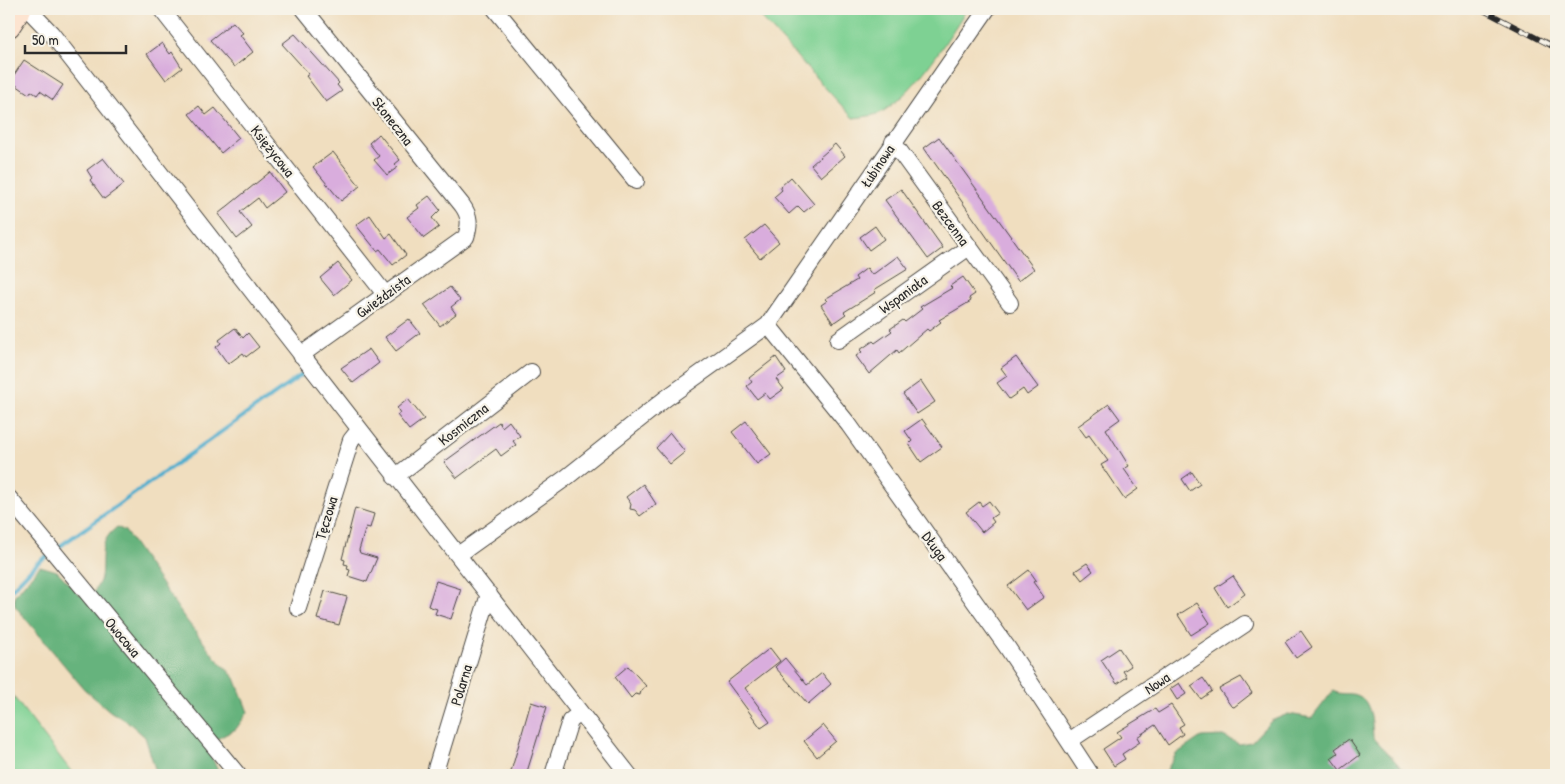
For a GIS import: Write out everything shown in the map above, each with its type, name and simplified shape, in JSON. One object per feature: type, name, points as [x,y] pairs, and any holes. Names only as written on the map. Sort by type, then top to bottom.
[{"type":"street","points":[[9,26],[20,9]]},
{"type":"street","points":[[28,9],[51,32],[629,775]]},
{"type":"street","name":"Księżycowa","points":[[161,9],[385,294]]},
{"type":"street","name":"Słoneczna","points":[[304,9],[469,215],[469,227],[466,237]]},
{"type":"street","points":[[495,9],[636,181]]},
{"type":"street","name":"Łubinowa","points":[[458,555],[567,478],[658,404],[768,325],[893,142],[987,9]]},
{"type":"street","name":"Bezcenna","points":[[893,142],[1010,303]]},
{"type":"street","name":"Gwieździsta","points":[[301,355],[466,237]]},
{"type":"street","name":"Wspaniała","points":[[838,340],[969,247]]},
{"type":"street","name":"Długa","points":[[768,325],[849,426],[1007,647],[1091,775]]},
{"type":"street","name":"Kosmiczna","points":[[396,477],[531,372]]},
{"type":"street","name":"Tęczowa","points":[[298,608],[351,440],[359,430]]},
{"type":"street","name":"Owocowa","points":[[9,498],[238,775]]},
{"type":"street","name":"Polarna","points":[[434,775],[489,594]]},
{"type":"street","name":"Nowa","points":[[1068,741],[1245,624]]},
{"type":"street","points":[[553,775],[570,721],[580,713]]},
{"type":"green space","points":[[753,9],[967,9],[930,65],[908,91],[882,112],[853,118]]},
{"type":"green space","points":[[117,527],[125,531],[184,617],[215,657],[235,678],[248,712],[236,729],[217,739],[211,756],[220,775],[157,775],[145,737],[84,689],[15,606],[14,596],[40,566],[57,571],[80,595],[93,595],[100,582],[106,538]]},
{"type":"green space","points":[[9,691],[74,775],[9,775]]},
{"type":"green space","points":[[1333,691],[1352,694],[1364,699],[1370,711],[1373,737],[1408,775],[1164,775],[1176,754],[1201,737],[1223,736],[1239,744],[1251,742],[1271,721],[1288,714],[1312,718]]},
{"type":"building","points":[[233,22],[243,33],[240,35],[253,52],[234,67],[210,40]]},
{"type":"building","points":[[295,34],[339,83],[337,85],[342,91],[326,102],[306,76],[309,74],[282,44]]},
{"type":"building","points":[[162,43],[170,54],[172,52],[182,68],[166,80],[147,54]]},
{"type":"building","points":[[24,60],[63,85],[53,100],[40,91],[37,95],[31,91],[29,94],[10,81]]},
{"type":"building","points":[[199,106],[206,115],[215,108],[239,138],[221,153],[189,114]]},
{"type":"building","points":[[379,134],[400,160],[395,164],[398,167],[387,175],[374,160],[379,156],[369,143]]},
{"type":"building","points":[[939,137],[1034,269],[1018,281],[924,148]]},
{"type":"building","points":[[835,144],[845,156],[821,177],[811,165]]},
{"type":"building","points":[[333,152],[360,186],[341,201],[313,167]]},
{"type":"building","points":[[103,158],[124,184],[104,199],[90,180],[92,178],[87,170]]},
{"type":"building","points":[[270,172],[285,192],[265,208],[258,198],[240,212],[252,227],[237,239],[218,214]]},
{"type":"building","points":[[791,177],[814,204],[804,212],[798,206],[789,214],[774,197],[782,190],[780,187]]},
{"type":"building","points":[[901,189],[943,248],[928,259],[885,200]]},
{"type":"building","points":[[429,196],[440,210],[432,218],[439,227],[424,238],[407,217],[419,208],[417,205]]},
{"type":"building","points":[[370,215],[386,238],[391,234],[406,255],[393,265],[380,249],[377,251],[356,225]]},
{"type":"building","points":[[764,225],[779,242],[760,258],[745,240]]},
{"type":"building","points":[[875,226],[884,239],[869,250],[860,237]]},
{"type":"building","points":[[898,256],[908,269],[874,290],[876,292],[844,312],[846,314],[833,323],[821,305],[827,301],[825,299],[857,280],[855,277],[867,268],[872,275]]},
{"type":"building","points":[[338,263],[352,280],[334,295],[320,278]]},
{"type":"building","points":[[963,277],[975,294],[969,298],[971,301],[939,320],[941,322],[929,331],[927,329],[899,353],[897,350],[869,374],[856,356],[862,352],[860,350],[873,341],[875,343],[892,331],[890,329],[903,320],[905,322],[922,309],[920,307],[952,288],[950,286]]},
{"type":"building","points":[[450,287],[460,300],[451,307],[456,314],[440,326],[424,305]]},
{"type":"building","points":[[409,319],[420,333],[396,351],[385,337]]},
{"type":"building","points":[[235,328],[243,338],[248,333],[259,347],[246,357],[243,353],[228,364],[216,347],[221,343],[219,340]]},
{"type":"building","points":[[369,349],[379,363],[353,383],[341,368]]},
{"type":"building","points":[[776,357],[786,372],[776,379],[784,389],[770,399],[765,393],[757,399],[747,386],[752,382],[749,378]]},
{"type":"building","points":[[1016,357],[1038,387],[1027,395],[1023,389],[1009,399],[997,383],[1007,376],[1001,368]]},
{"type":"building","points":[[921,381],[935,402],[917,414],[903,394]]},
{"type":"building","points":[[408,399],[424,419],[409,430],[397,415],[400,413],[397,408]]},
{"type":"building","points":[[1109,404],[1120,419],[1106,429],[1129,466],[1124,469],[1138,489],[1124,499],[1101,465],[1108,461],[1089,435],[1086,437],[1078,426]]},
{"type":"building","points":[[922,419],[942,447],[921,462],[909,444],[912,441],[905,431]]},
{"type":"building","points":[[509,421],[520,436],[513,441],[516,445],[501,456],[496,449],[457,478],[444,462],[499,422],[502,427]]},
{"type":"building","points":[[746,421],[771,454],[757,464],[732,432]]},
{"type":"building","points":[[670,433],[685,452],[670,464],[656,448]]},
{"type":"building","points":[[1192,472],[1200,484],[1190,491],[1182,479]]},
{"type":"building","points":[[643,484],[656,504],[640,516],[635,510],[630,509],[631,504],[626,497]]},
{"type":"building","points":[[989,501],[998,513],[991,518],[994,522],[982,532],[966,512],[979,502],[982,506]]},
{"type":"building","points":[[355,508],[374,514],[370,528],[366,527],[359,550],[360,553],[377,558],[367,582],[348,576],[350,570],[347,569],[348,565],[344,564],[345,560],[342,559]]},
{"type":"building","points":[[1087,563],[1093,571],[1082,580],[1075,571]]},
{"type":"building","points":[[1029,570],[1036,580],[1033,582],[1044,597],[1026,610],[1008,586]]},
{"type":"building","points":[[1233,576],[1245,594],[1227,607],[1215,588]]},
{"type":"building","points":[[436,581],[461,589],[451,619],[435,614],[437,609],[428,606]]},
{"type":"building","points":[[325,591],[347,597],[339,625],[317,619]]},
{"type":"building","points":[[1197,603],[1210,623],[1191,635],[1178,615]]},
{"type":"building","points":[[1301,631],[1312,647],[1296,658],[1285,642]]},
{"type":"building","points":[[770,648],[780,661],[745,688],[770,722],[761,728],[727,682]]},
{"type":"building","points":[[1119,648],[1131,666],[1123,671],[1127,677],[1117,684],[1101,660]]},
{"type":"building","points":[[785,658],[807,685],[822,673],[831,684],[808,704],[775,667]]},
{"type":"building","points":[[628,666],[646,686],[641,690],[640,695],[635,694],[631,698],[615,677]]},
{"type":"building","points":[[1241,677],[1252,693],[1234,707],[1231,706],[1219,689]]},
{"type":"building","points":[[1203,678],[1212,691],[1201,699],[1191,686]]},
{"type":"building","points":[[1179,683],[1186,694],[1177,700],[1170,689]]},
{"type":"building","points":[[531,702],[547,707],[526,775],[510,775]]},
{"type":"building","points":[[1171,705],[1184,724],[1179,727],[1183,734],[1168,745],[1155,725],[1137,737],[1140,742],[1122,754],[1125,759],[1114,766],[1103,749],[1121,737],[1117,732],[1155,709],[1158,713]]},
{"type":"building","points":[[823,725],[836,741],[817,757],[804,741]]},
{"type":"building","points":[[1349,739],[1360,755],[1340,770],[1331,758],[1338,753],[1335,749]]},
{"type":"waterway","points":[[56,549],[303,374]]},
{"type":"waterway","points":[[9,592],[37,563],[50,554]]},
{"type":"railway","points":[[1481,9],[1556,48]]}]
